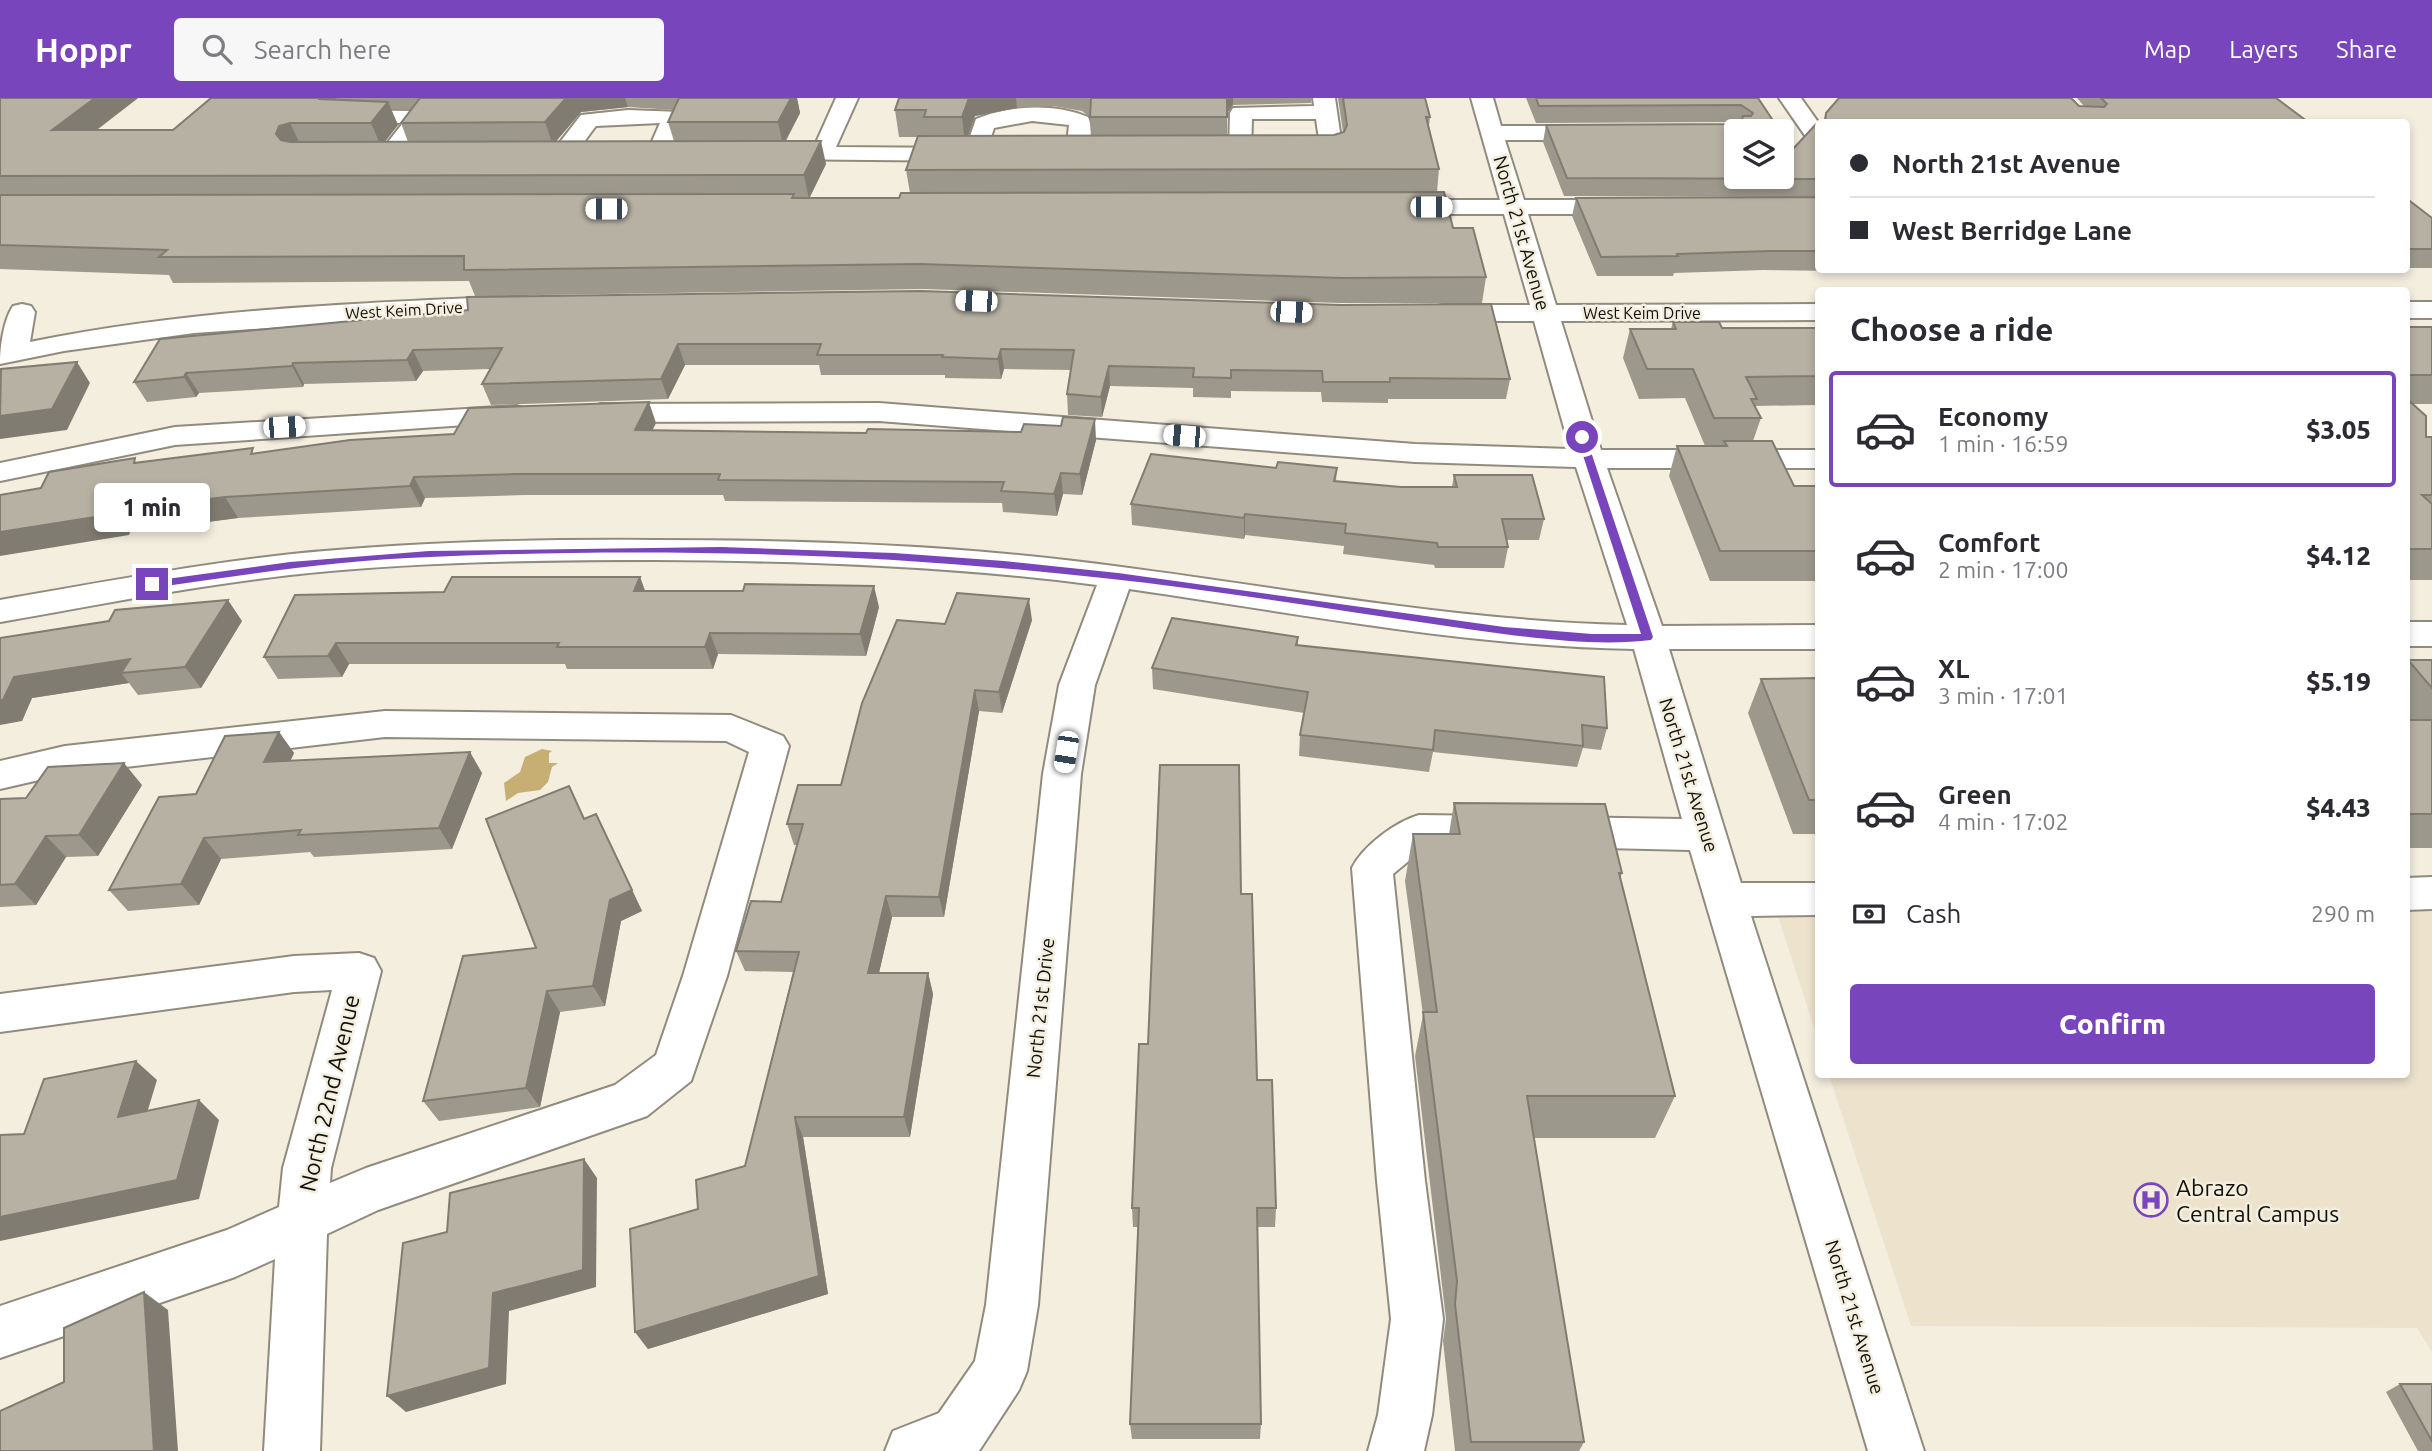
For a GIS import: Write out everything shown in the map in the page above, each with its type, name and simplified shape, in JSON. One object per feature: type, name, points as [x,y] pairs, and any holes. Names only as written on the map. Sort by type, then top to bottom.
[{"type":"street","points":[[324,132],[357,98]]},
{"type":"street","points":[[822,154],[848,98]]},
{"type":"street","points":[[1790,98],[1808,132]]},
{"type":"street","points":[[1213,153],[1240,153],[1273,153],[1332,153],[1325,105],[1241,113],[1240,153]]},
{"type":"street","points":[[1487,115],[1616,133]]},
{"type":"street","name":"North 21st Avenue","points":[[1487,115],[1588,458],[1648,637],[1725,900],[1896,1451]]},
{"type":"street","points":[[340,116],[411,117],[416,121],[388,156]]},
{"type":"street","points":[[561,155],[589,120],[628,116],[673,117],[657,155]]},
{"type":"street","points":[[976,154],[984,124],[994,118],[1023,116],[1072,116],[1080,122],[1068,154],[1104,154]]},
{"type":"street","points":[[630,155],[685,154]]},
{"type":"street","points":[[753,154],[1004,154]]},
{"type":"street","points":[[535,155],[589,155]]},
{"type":"street","points":[[363,156],[415,156]]},
{"type":"street","points":[[1375,208],[1652,207]]},
{"type":"street","name":"West Keim Drive","points":[[7,355],[126,332],[186,326],[353,311],[543,304]]},
{"type":"street","points":[[2410,310],[2432,310]]},
{"type":"street","points":[[7,355],[22,312]]},
{"type":"street","name":"West Keim Drive","points":[[1422,313],[1815,312]]},
{"type":"street","points":[[578,413],[879,412],[1415,453],[1637,460],[1815,459]]},
{"type":"street","points":[[0,472],[175,436],[428,418],[537,415]]},
{"type":"street","points":[[0,611],[152,584],[290,565],[429,554],[570,550],[735,550],[921,558],[1118,576],[1504,630],[1592,637],[1815,637]]},
{"type":"street","name":"North 21st Drive","points":[[936,1443],[1000,1371],[1012,1305],[1062,774],[1077,685],[1118,576]]},
{"type":"street","points":[[2410,634],[2432,634]]},
{"type":"street","points":[[0,775],[65,760],[384,724],[731,728],[770,746],[705,976],[676,1067],[631,1101],[366,1191],[235,1252],[0,1332]]},
{"type":"street","points":[[1396,1451],[1405,1415],[1417,1319],[1372,868],[1419,830],[1708,835]]},
{"type":"street","points":[[2410,894],[2432,893]]},
{"type":"street","points":[[1725,900],[1815,899]]},
{"type":"street","name":"North 22nd Avenue","points":[[0,1013],[294,974],[359,971],[307,1168],[302,1221],[292,1451]]},
{"type":"shaded area","points":[[542,749],[552,751],[549,753],[549,763],[558,763],[552,767],[548,782],[540,790],[518,793],[506,801],[504,783],[520,772],[525,757]]},
{"type":"shaded area","name":"Abrazo Central Campus","points":[[2410,904],[2432,904],[2432,1352],[2417,1328],[1911,1326],[1830,1078],[2410,1078]]},
{"type":"shaded area","points":[[1775,907],[1815,907],[1815,1031]]},
{"type":"building","points":[[0,98],[95,98],[52,130],[173,130],[211,98],[318,98],[388,102],[371,123],[290,123],[279,126],[276,134],[281,140],[821,141],[804,175],[0,176]]},
{"type":"building","points":[[420,98],[566,98],[545,122],[401,123]]},
{"type":"building","points":[[679,98],[791,98],[778,122],[668,122]]},
{"type":"building","points":[[899,98],[969,98],[962,117],[924,117],[926,110],[895,110]]},
{"type":"building","points":[[1091,98],[1227,98],[1227,117],[1090,117]]},
{"type":"building","points":[[1343,98],[1425,98],[1430,117],[1426,117],[1439,169],[906,170],[918,136],[1334,135],[1344,132],[1347,125]]},
{"type":"building","points":[[1536,98],[1758,98],[1772,119],[1742,119],[1743,116],[1751,116],[1753,113],[1741,105],[1539,106]]},
{"type":"building","points":[[1839,98],[2071,98],[2079,106],[2104,107],[2107,104],[2101,98],[2276,98],[2304,119],[1825,119],[1826,113]]},
{"type":"building","points":[[1724,124],[1724,179],[1567,178],[1546,125]]},
{"type":"building","points":[[1815,125],[1815,179],[1794,179],[1794,148]]},
{"type":"building","points":[[1444,192],[1453,228],[1473,228],[1486,277],[1342,278],[920,264],[464,270],[464,256],[159,257],[167,250],[0,245],[0,195],[794,194],[792,198],[899,198],[901,193]]},
{"type":"building","points":[[1815,197],[1815,251],[1601,257],[1576,198]]},
{"type":"building","points":[[2410,201],[2432,218],[2432,249],[2410,249]]},
{"type":"building","points":[[921,291],[1341,305],[1491,304],[1510,379],[1390,378],[1390,382],[1323,382],[1322,371],[1231,370],[1231,378],[1193,377],[1194,368],[1109,366],[1101,397],[1067,394],[1074,350],[1001,349],[998,359],[942,357],[943,355],[817,355],[821,344],[678,344],[661,379],[482,384],[502,348],[413,350],[407,360],[293,363],[292,366],[186,373],[184,377],[134,382],[160,339],[468,310],[467,297]]},
{"type":"building","points":[[1673,322],[1719,322],[1722,328],[1815,328],[1815,376],[1746,377],[1757,399],[1751,399],[1761,418],[1714,418],[1693,369],[1647,369],[1630,329],[1676,329]]},
{"type":"building","points":[[2410,327],[2432,327],[2432,375],[2410,375]]},
{"type":"building","points":[[77,362],[52,409],[0,416],[1,369]]},
{"type":"building","points":[[649,402],[635,430],[866,433],[868,429],[1021,432],[1024,424],[1061,426],[1063,417],[1095,419],[1080,474],[1061,473],[1054,494],[1001,491],[1004,482],[718,480],[720,474],[414,477],[410,486],[225,497],[116,511],[114,514],[0,532],[0,495],[41,488],[49,472],[135,458],[134,463],[253,448],[251,454],[350,440],[454,434],[469,408]]},
{"type":"building","points":[[2410,402],[2426,416],[2426,437],[2432,437],[2432,495],[2422,495],[2432,504],[2432,549],[2410,549]]},
{"type":"building","points":[[1724,441],[1772,441],[1794,486],[1815,486],[1815,551],[1720,551],[1677,446],[1727,446]]},
{"type":"building","points":[[1151,454],[1276,468],[1278,462],[1337,468],[1334,481],[1401,487],[1457,487],[1454,475],[1532,475],[1544,519],[1502,519],[1508,547],[1438,547],[1437,543],[1345,533],[1346,524],[1245,514],[1244,518],[1131,504]]},
{"type":"building","points":[[452,577],[640,577],[634,591],[743,591],[745,584],[874,586],[860,634],[710,633],[705,647],[557,647],[559,643],[336,643],[328,656],[264,657],[295,595],[444,592]]},
{"type":"building","points":[[957,593],[1029,599],[999,692],[975,690],[939,897],[886,896],[868,973],[928,973],[904,1117],[795,1117],[819,1276],[635,1332],[630,1229],[698,1209],[696,1180],[745,1166],[799,952],[736,951],[751,901],[781,902],[803,824],[787,824],[798,785],[841,785],[862,703],[897,620],[945,624]]},
{"type":"building","points":[[228,600],[185,667],[121,673],[130,659],[14,677],[3,700],[0,700],[0,638],[109,621],[115,610]]},
{"type":"building","points":[[1172,618],[1298,637],[1296,645],[1604,677],[1607,728],[1582,725],[1583,746],[1435,730],[1433,750],[1300,735],[1308,692],[1152,668]]},
{"type":"building","points":[[2410,660],[2432,660],[2432,688],[2410,662]]},
{"type":"building","points":[[1815,678],[1815,800],[1809,800],[1761,679]]},
{"type":"building","points":[[2410,720],[2432,720],[2432,814],[2410,814]]},
{"type":"building","points":[[279,732],[264,762],[470,752],[439,828],[298,835],[301,830],[204,838],[181,884],[109,890],[159,797],[196,794],[225,736]]},
{"type":"building","points":[[124,763],[79,835],[46,836],[15,884],[0,885],[0,799],[26,798],[48,767]]},
{"type":"building","points":[[1160,765],[1239,765],[1241,894],[1252,894],[1257,1080],[1272,1080],[1276,1208],[1257,1208],[1261,1424],[1130,1424],[1139,1208],[1132,1208],[1139,1044],[1148,1044]]},
{"type":"building","points":[[569,786],[584,819],[596,814],[632,890],[610,900],[593,986],[547,991],[526,1088],[423,1101],[463,956],[536,948],[486,819]]},
{"type":"building","points":[[1454,803],[1605,804],[1622,873],[1619,873],[1675,1096],[1527,1096],[1584,1442],[1471,1442],[1455,1304],[1457,1281],[1423,1012],[1437,1012],[1413,834],[1460,834]]},
{"type":"building","points":[[136,1061],[118,1117],[199,1100],[177,1180],[0,1217],[0,1135],[24,1134],[44,1079]]},
{"type":"building","points":[[584,1159],[583,1270],[493,1293],[489,1368],[387,1396],[403,1243],[447,1232],[450,1193]]},
{"type":"building","points":[[144,1292],[154,1451],[0,1451],[0,1411],[64,1382],[64,1328]]},
{"type":"building","points":[[2400,1384],[2432,1384],[2432,1441]]},
{"type":"place","name":"Abrazo Central Campus","points":[[2151,1200]]},
{"type":"route","points":[[152,584],[290,565],[429,554],[721,550],[894,556],[1118,576],[1504,630],[1592,637],[1648,637],[1582,437]]}]
